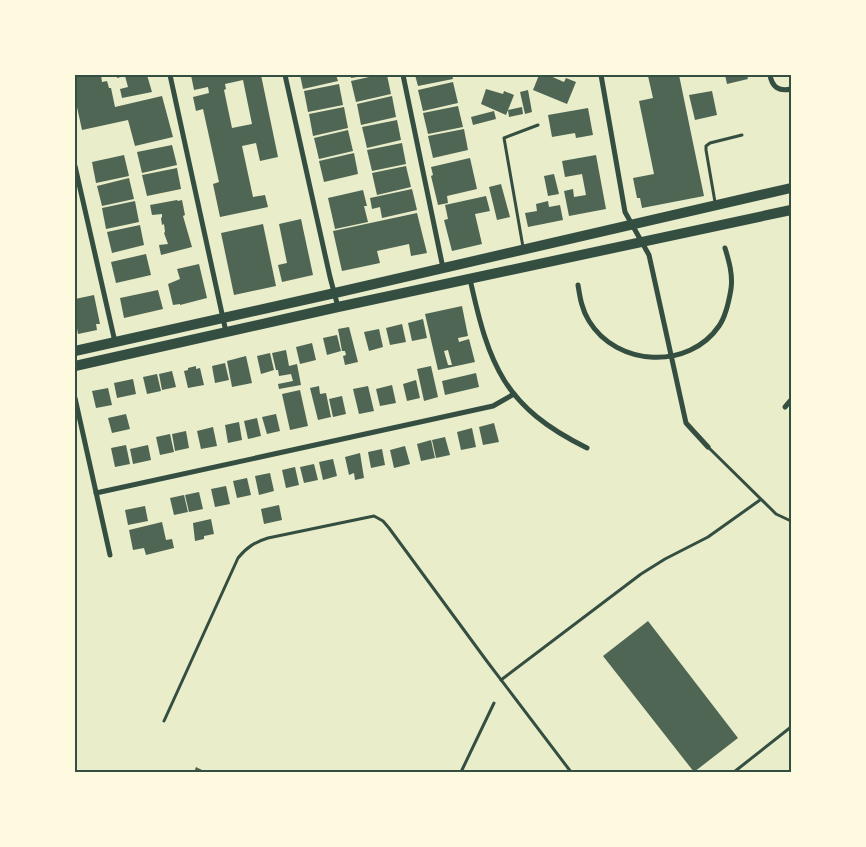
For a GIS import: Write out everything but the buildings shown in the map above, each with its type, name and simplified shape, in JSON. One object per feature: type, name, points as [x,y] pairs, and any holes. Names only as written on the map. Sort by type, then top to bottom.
[{"type":"main road","points":[[75,351],[335,294],[791,188]]},
{"type":"main road","points":[[75,366],[338,307],[791,210]]},
{"type":"street","points":[[170,75],[226,332]]},
{"type":"street","points":[[285,75],[338,307]]},
{"type":"street","points":[[403,75],[444,268]]},
{"type":"street","points":[[601,75],[625,212],[649,255],[686,423],[708,446]]},
{"type":"street","points":[[770,75],[774,86],[780,90],[791,89]]},
{"type":"street","points":[[75,166],[115,342]]},
{"type":"street","points":[[578,285],[581,304],[590,322],[602,337],[618,349],[636,356],[655,359],[692,350],[708,339],[720,325],[727,306],[731,288],[730,268],[725,248]]},
{"type":"street","points":[[470,280],[480,325],[490,354],[502,379],[514,394],[548,427],[586,448]]},
{"type":"street","points":[[96,493],[493,406],[514,394]]},
{"type":"street","points":[[75,398],[110,555]]},
{"type":"street","points":[[785,407],[791,400]]},
{"type":"lane","points":[[523,250],[504,138],[538,125]]},
{"type":"lane","points":[[716,205],[706,146],[710,143],[742,135]]},
{"type":"lane","points":[[708,446],[760,500],[776,514],[791,520]]},
{"type":"lane","points":[[501,680],[641,574],[665,559],[708,538],[760,500]]},
{"type":"lane","points":[[164,721],[238,558],[246,548],[255,542],[268,538],[370,516],[380,518],[383,521],[572,772]]},
{"type":"lane","points":[[461,772],[494,702]]},
{"type":"lane","points":[[734,772],[791,727]]}]
